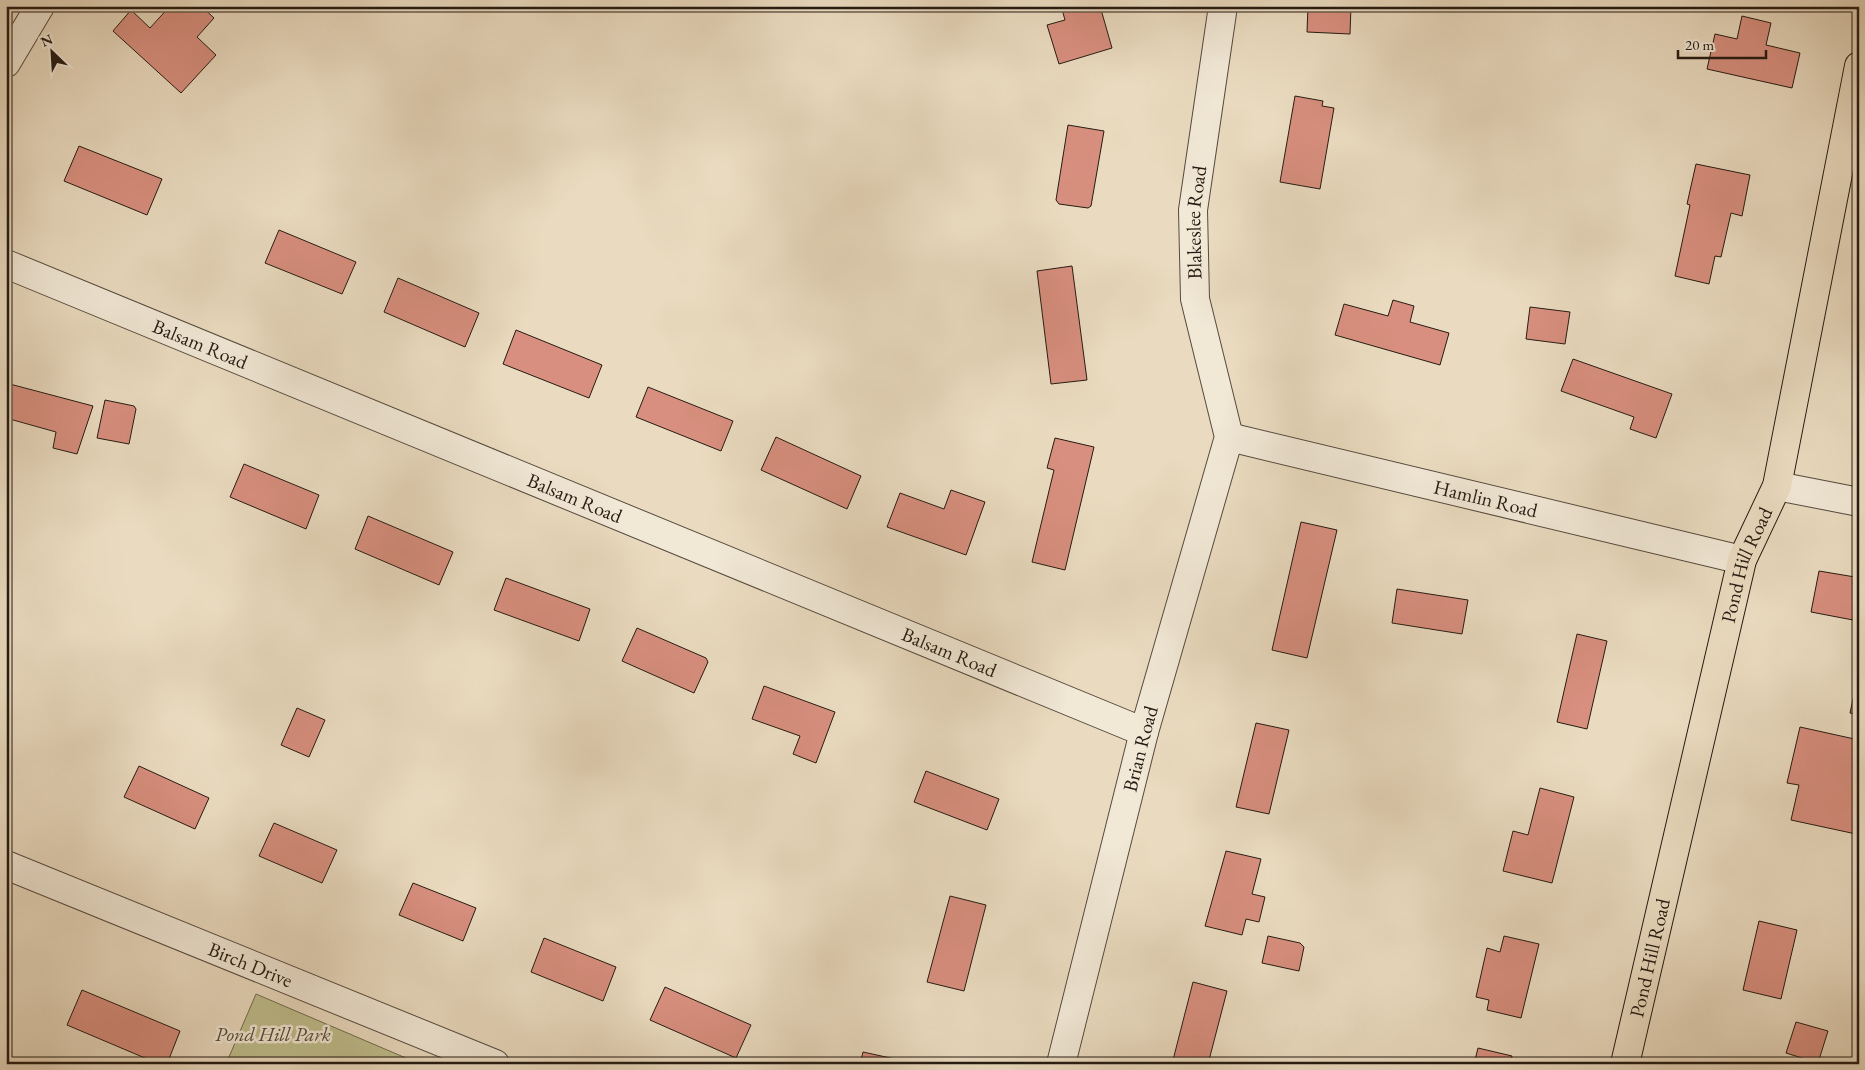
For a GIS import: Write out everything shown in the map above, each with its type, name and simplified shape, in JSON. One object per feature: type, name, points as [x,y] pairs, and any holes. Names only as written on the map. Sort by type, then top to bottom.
[{"type":"main road","name":"Pond Hill Road","points":[[1626,1064],[1742,560],[1777,486],[1859,66]]},
{"type":"street","points":[[6,63],[40,6]]},
{"type":"street","name":"Blakeslee Road","points":[[1223,6],[1193,210],[1195,299],[1229,437]]},
{"type":"street","name":"Balsam Road","points":[[6,264],[1144,732]]},
{"type":"street","name":"Hamlin Road","points":[[1229,437],[1742,560]]},
{"type":"street","name":"Brian Road","points":[[1061,1064],[1144,732],[1229,437]]},
{"type":"street","points":[[1777,486],[1859,502]]},
{"type":"street","name":"Birch Drive","points":[[6,865],[494,1064]]},
{"type":"green space","name":"Pond Hill Park","points":[[256,994],[420,1064],[226,1064]]},
{"type":"building","points":[[170,6],[201,6],[214,18],[197,37],[216,55],[181,93],[113,31],[131,10],[150,28]]},
{"type":"building","points":[[1061,6],[1100,6],[1112,48],[1059,64],[1047,25],[1065,20]]},
{"type":"building","points":[[1308,6],[1351,6],[1350,34],[1307,32]]},
{"type":"building","points":[[1742,16],[1771,23],[1766,45],[1800,53],[1792,88],[1707,69],[1715,34],[1737,39]]},
{"type":"building","points":[[1295,96],[1323,101],[1322,106],[1334,108],[1320,189],[1280,182]]},
{"type":"building","points":[[1068,125],[1104,131],[1091,206],[1088,208],[1059,204],[1056,200]]},
{"type":"building","points":[[79,146],[162,179],[147,215],[64,181]]},
{"type":"building","points":[[1696,164],[1750,175],[1742,216],[1731,213],[1721,257],[1715,256],[1709,284],[1675,276],[1690,205],[1687,204]]},
{"type":"building","points":[[279,230],[356,262],[342,294],[265,263]]},
{"type":"building","points":[[1072,266],[1087,380],[1051,384],[1037,271]]},
{"type":"building","points":[[398,278],[479,313],[465,347],[384,312]]},
{"type":"building","points":[[1393,300],[1414,306],[1410,322],[1449,333],[1440,365],[1335,335],[1344,304],[1388,316]]},
{"type":"building","points":[[1530,307],[1570,312],[1565,344],[1526,339]]},
{"type":"building","points":[[516,330],[602,365],[589,398],[503,364]]},
{"type":"building","points":[[1573,359],[1672,394],[1656,438],[1630,429],[1634,417],[1561,391]]},
{"type":"building","points":[[6,383],[93,406],[77,454],[53,448],[56,432],[6,418]]},
{"type":"building","points":[[648,387],[733,421],[721,451],[636,417]]},
{"type":"building","points":[[105,400],[134,406],[136,409],[129,444],[97,438]]},
{"type":"building","points":[[776,437],[861,476],[847,509],[761,470]]},
{"type":"building","points":[[1055,438],[1094,447],[1065,570],[1032,562],[1054,470],[1047,468]]},
{"type":"building","points":[[244,464],[319,495],[306,529],[230,497]]},
{"type":"building","points":[[951,490],[985,502],[966,555],[887,527],[900,493],[944,509]]},
{"type":"building","points":[[368,516],[453,552],[439,585],[355,549]]},
{"type":"building","points":[[1301,522],[1337,530],[1307,658],[1272,650]]},
{"type":"building","points":[[6,527],[11,529],[6,547]]},
{"type":"building","points":[[1819,571],[1855,577],[1853,584],[1859,585],[1859,609],[1855,608],[1853,620],[1811,612]]},
{"type":"building","points":[[506,578],[590,609],[579,641],[494,610]]},
{"type":"building","points":[[1397,589],[1468,600],[1462,634],[1392,623]]},
{"type":"building","points":[[637,628],[706,658],[708,662],[694,693],[622,661]]},
{"type":"building","points":[[1577,634],[1607,641],[1587,729],[1557,722]]},
{"type":"building","points":[[764,686],[835,712],[816,763],[793,754],[800,736],[752,719]]},
{"type":"building","points":[[1855,690],[1859,691],[1859,715],[1850,713]]},
{"type":"building","points":[[6,701],[11,702],[6,721]]},
{"type":"building","points":[[297,708],[325,720],[309,757],[281,745]]},
{"type":"building","points":[[1256,723],[1289,730],[1269,814],[1236,807]]},
{"type":"building","points":[[1800,727],[1859,740],[1859,822],[1856,834],[1791,820],[1799,785],[1787,783]]},
{"type":"building","points":[[139,766],[209,798],[195,829],[124,797]]},
{"type":"building","points":[[926,771],[999,799],[987,830],[914,802]]},
{"type":"building","points":[[1540,788],[1574,797],[1552,883],[1503,871],[1513,831],[1528,835]]},
{"type":"building","points":[[274,823],[337,850],[322,883],[259,856]]},
{"type":"building","points":[[1226,851],[1261,859],[1252,894],[1265,897],[1259,922],[1246,919],[1242,935],[1205,926]]},
{"type":"building","points":[[413,883],[476,908],[463,941],[399,915]]},
{"type":"building","points":[[950,896],[986,905],[964,991],[927,982]]},
{"type":"building","points":[[1759,921],[1797,930],[1781,999],[1743,990]]},
{"type":"building","points":[[1268,936],[1300,943],[1304,947],[1299,971],[1262,963]]},
{"type":"building","points":[[1504,936],[1539,944],[1521,1018],[1487,1010],[1489,1000],[1476,997],[1487,948],[1500,952]]},
{"type":"building","points":[[544,938],[616,967],[603,1001],[531,972]]},
{"type":"building","points":[[1193,982],[1227,991],[1208,1064],[1172,1064]]},
{"type":"building","points":[[665,987],[751,1025],[736,1058],[650,1020]]},
{"type":"building","points":[[82,990],[180,1031],[167,1064],[159,1064],[67,1025]]},
{"type":"building","points":[[1796,1022],[1828,1031],[1818,1063],[1786,1053]]},
{"type":"building","points":[[1478,1048],[1512,1056],[1510,1064],[1474,1064]]},
{"type":"building","points":[[863,1052],[918,1064],[860,1064]]}]
